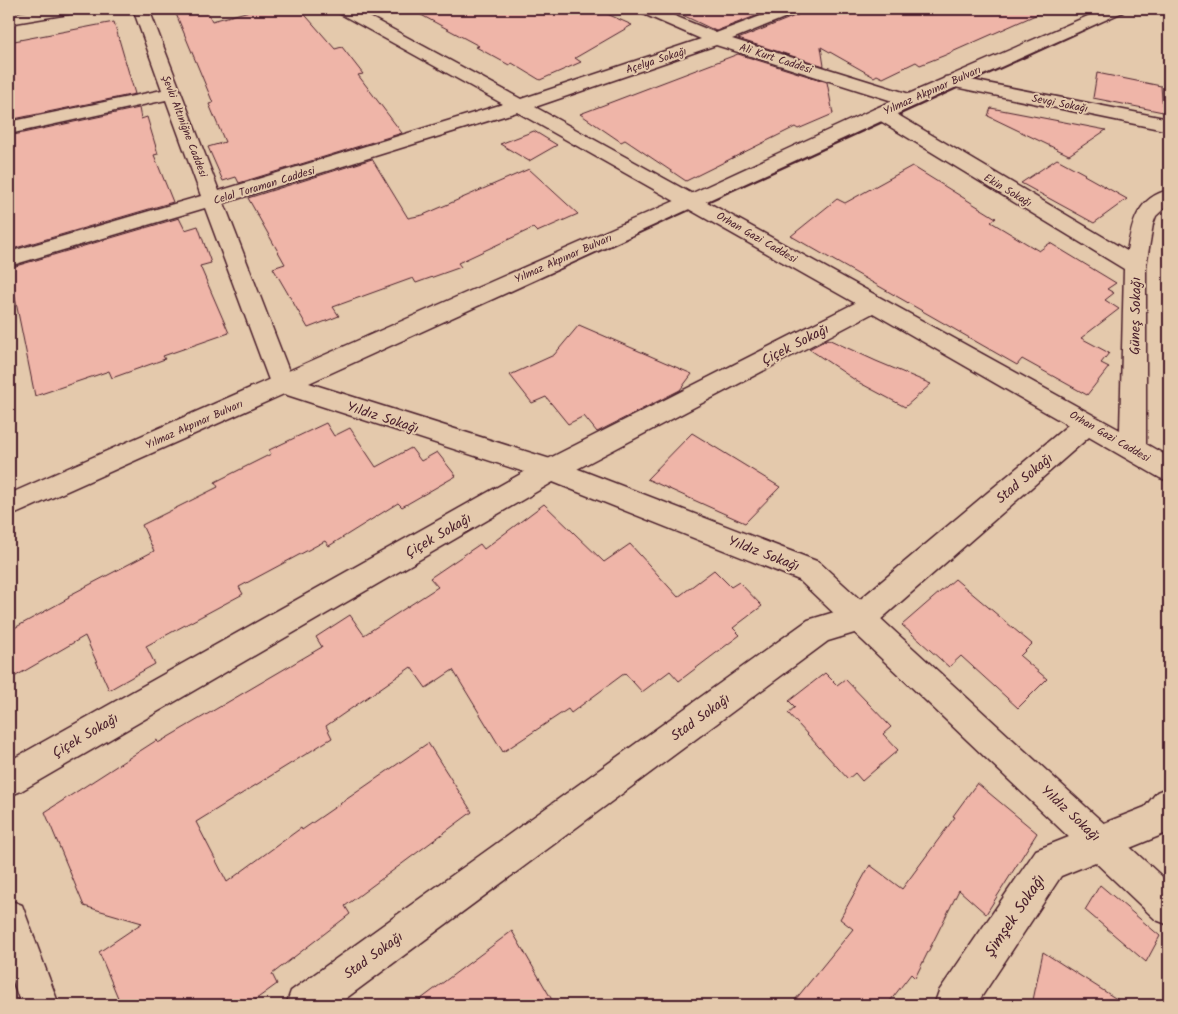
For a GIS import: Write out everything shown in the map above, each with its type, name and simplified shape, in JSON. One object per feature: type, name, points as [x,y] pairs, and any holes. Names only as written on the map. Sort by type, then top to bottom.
[{"type":"street","points":[[9,19],[68,9]]},
{"type":"street","name":"Şevki Altıniğne Caddesi","points":[[141,9],[282,384]]},
{"type":"street","name":"Orhan Gazi Caddesi","points":[[343,9],[693,200],[1169,470]]},
{"type":"street","name":"Ali Kurt Caddesi","points":[[645,9],[718,40],[909,100]]},
{"type":"street","name":"Açelya Sokağı","points":[[518,106],[718,40],[793,9]]},
{"type":"street","name":"Yılmaz Akpınar Bulvarı","points":[[9,506],[693,200],[909,100],[1117,9]]},
{"type":"street","name":"Sevgi Sokağı","points":[[951,82],[1169,125]]},
{"type":"street","points":[[9,128],[173,94]]},
{"type":"street","name":"Celal Toraman Caddesi","points":[[9,259],[213,200],[518,106]]},
{"type":"street","name":"Ekin Sokağı","points":[[881,113],[1135,266]]},
{"type":"street","name":"Güneş Sokağı","points":[[1133,450],[1135,266],[1142,224],[1147,213],[1158,201],[1169,196]]},
{"type":"street","name":"Çiçek Sokağı","points":[[9,779],[551,470],[873,303]]},
{"type":"street","name":"Yıldız Sokağı","points":[[282,384],[551,470],[809,571],[1102,842],[1169,907]]},
{"type":"street","name":"Stad Sokağı","points":[[305,1005],[819,630],[860,618],[1088,423]]},
{"type":"street","name":"Şimşek Sokağı","points":[[953,1005],[1049,863],[1157,820],[1169,804]]},
{"type":"street","points":[[9,918],[40,1005]]},
{"type":"building","points":[[174,9],[206,9],[212,21],[257,9],[300,9],[335,49],[342,47],[363,74],[358,75],[402,133],[239,183],[236,177],[223,181],[208,147],[225,142],[209,104],[213,103]]},
{"type":"building","points":[[410,9],[596,9],[632,25],[575,58],[581,62],[540,80],[512,63],[509,65],[476,47],[479,46]]},
{"type":"building","points":[[670,9],[774,9],[716,31]]},
{"type":"building","points":[[803,9],[1049,9],[943,56],[920,65],[916,62],[883,78],[877,75],[874,77],[821,47],[824,66],[738,39],[800,14]]},
{"type":"building","points":[[114,22],[135,94],[9,120],[9,42]]},
{"type":"building","points":[[738,54],[827,82],[833,114],[798,129],[795,127],[686,181],[625,140],[621,142],[580,114]]},
{"type":"building","points":[[1097,73],[1161,86],[1163,112],[1093,98]]},
{"type":"building","points":[[139,108],[141,119],[147,117],[158,154],[154,155],[173,202],[9,250],[9,136]]},
{"type":"building","points":[[991,108],[1106,130],[1069,155],[988,116]]},
{"type":"building","points":[[534,131],[557,145],[529,161],[500,144]]},
{"type":"building","points":[[372,159],[408,218],[423,215],[529,169],[578,214],[537,232],[533,228],[458,263],[461,267],[416,283],[413,278],[333,307],[339,316],[308,328],[273,268],[285,264],[248,198]]},
{"type":"building","points":[[1057,159],[1127,199],[1094,223],[1021,183]]},
{"type":"building","points":[[912,166],[996,218],[991,222],[1039,251],[1050,243],[1116,283],[1107,289],[1114,293],[1105,300],[1119,309],[1081,338],[1109,353],[1101,363],[1109,367],[1087,395],[1022,359],[1017,365],[791,236],[837,199],[845,203]]},
{"type":"building","points":[[179,218],[185,230],[198,226],[211,263],[200,266],[229,333],[163,356],[165,359],[112,378],[109,371],[35,396],[9,268]]},
{"type":"building","points":[[579,325],[692,374],[680,390],[597,432],[584,416],[568,424],[546,397],[532,403],[510,375],[554,355]]},
{"type":"building","points":[[828,339],[931,384],[905,407],[858,382],[809,349]]},
{"type":"building","points":[[326,423],[334,436],[350,428],[376,467],[411,448],[421,461],[437,452],[456,476],[402,507],[398,503],[329,546],[325,541],[239,587],[243,594],[146,646],[155,664],[109,690],[85,636],[9,680],[9,631],[69,598],[68,596],[154,551],[142,525],[218,487],[215,482],[271,454],[269,450]]},
{"type":"building","points":[[692,433],[780,487],[745,523],[647,479]]},
{"type":"building","points":[[544,504],[604,562],[630,544],[678,597],[714,570],[731,587],[739,582],[762,606],[733,628],[740,635],[679,681],[670,671],[642,692],[625,673],[571,713],[568,709],[503,752],[453,670],[426,688],[411,667],[326,726],[332,738],[196,822],[227,882],[301,828],[302,830],[428,743],[472,812],[345,906],[350,914],[272,974],[277,984],[248,1005],[121,1005],[99,952],[142,923],[84,906],[45,812],[157,740],[158,743],[322,647],[316,637],[350,615],[364,635],[438,587],[430,578],[480,544],[484,549]]},
{"type":"building","points":[[955,579],[1032,644],[1020,656],[1047,679],[1018,708],[961,656],[949,667],[902,625]]},
{"type":"building","points":[[825,673],[837,685],[845,679],[891,727],[883,734],[898,750],[862,781],[855,773],[848,779],[788,713],[795,707],[789,701]]},
{"type":"building","points":[[977,783],[1037,833],[986,914],[959,890],[915,978],[911,974],[887,1005],[791,1005],[853,929],[840,919],[870,865],[902,889],[955,817],[953,816]]},
{"type":"building","points":[[1100,885],[1160,936],[1146,962],[1085,910]]},
{"type":"building","points":[[512,931],[555,1005],[413,1005]]},
{"type":"building","points":[[1043,952],[1126,1005],[1032,1005]]}]
